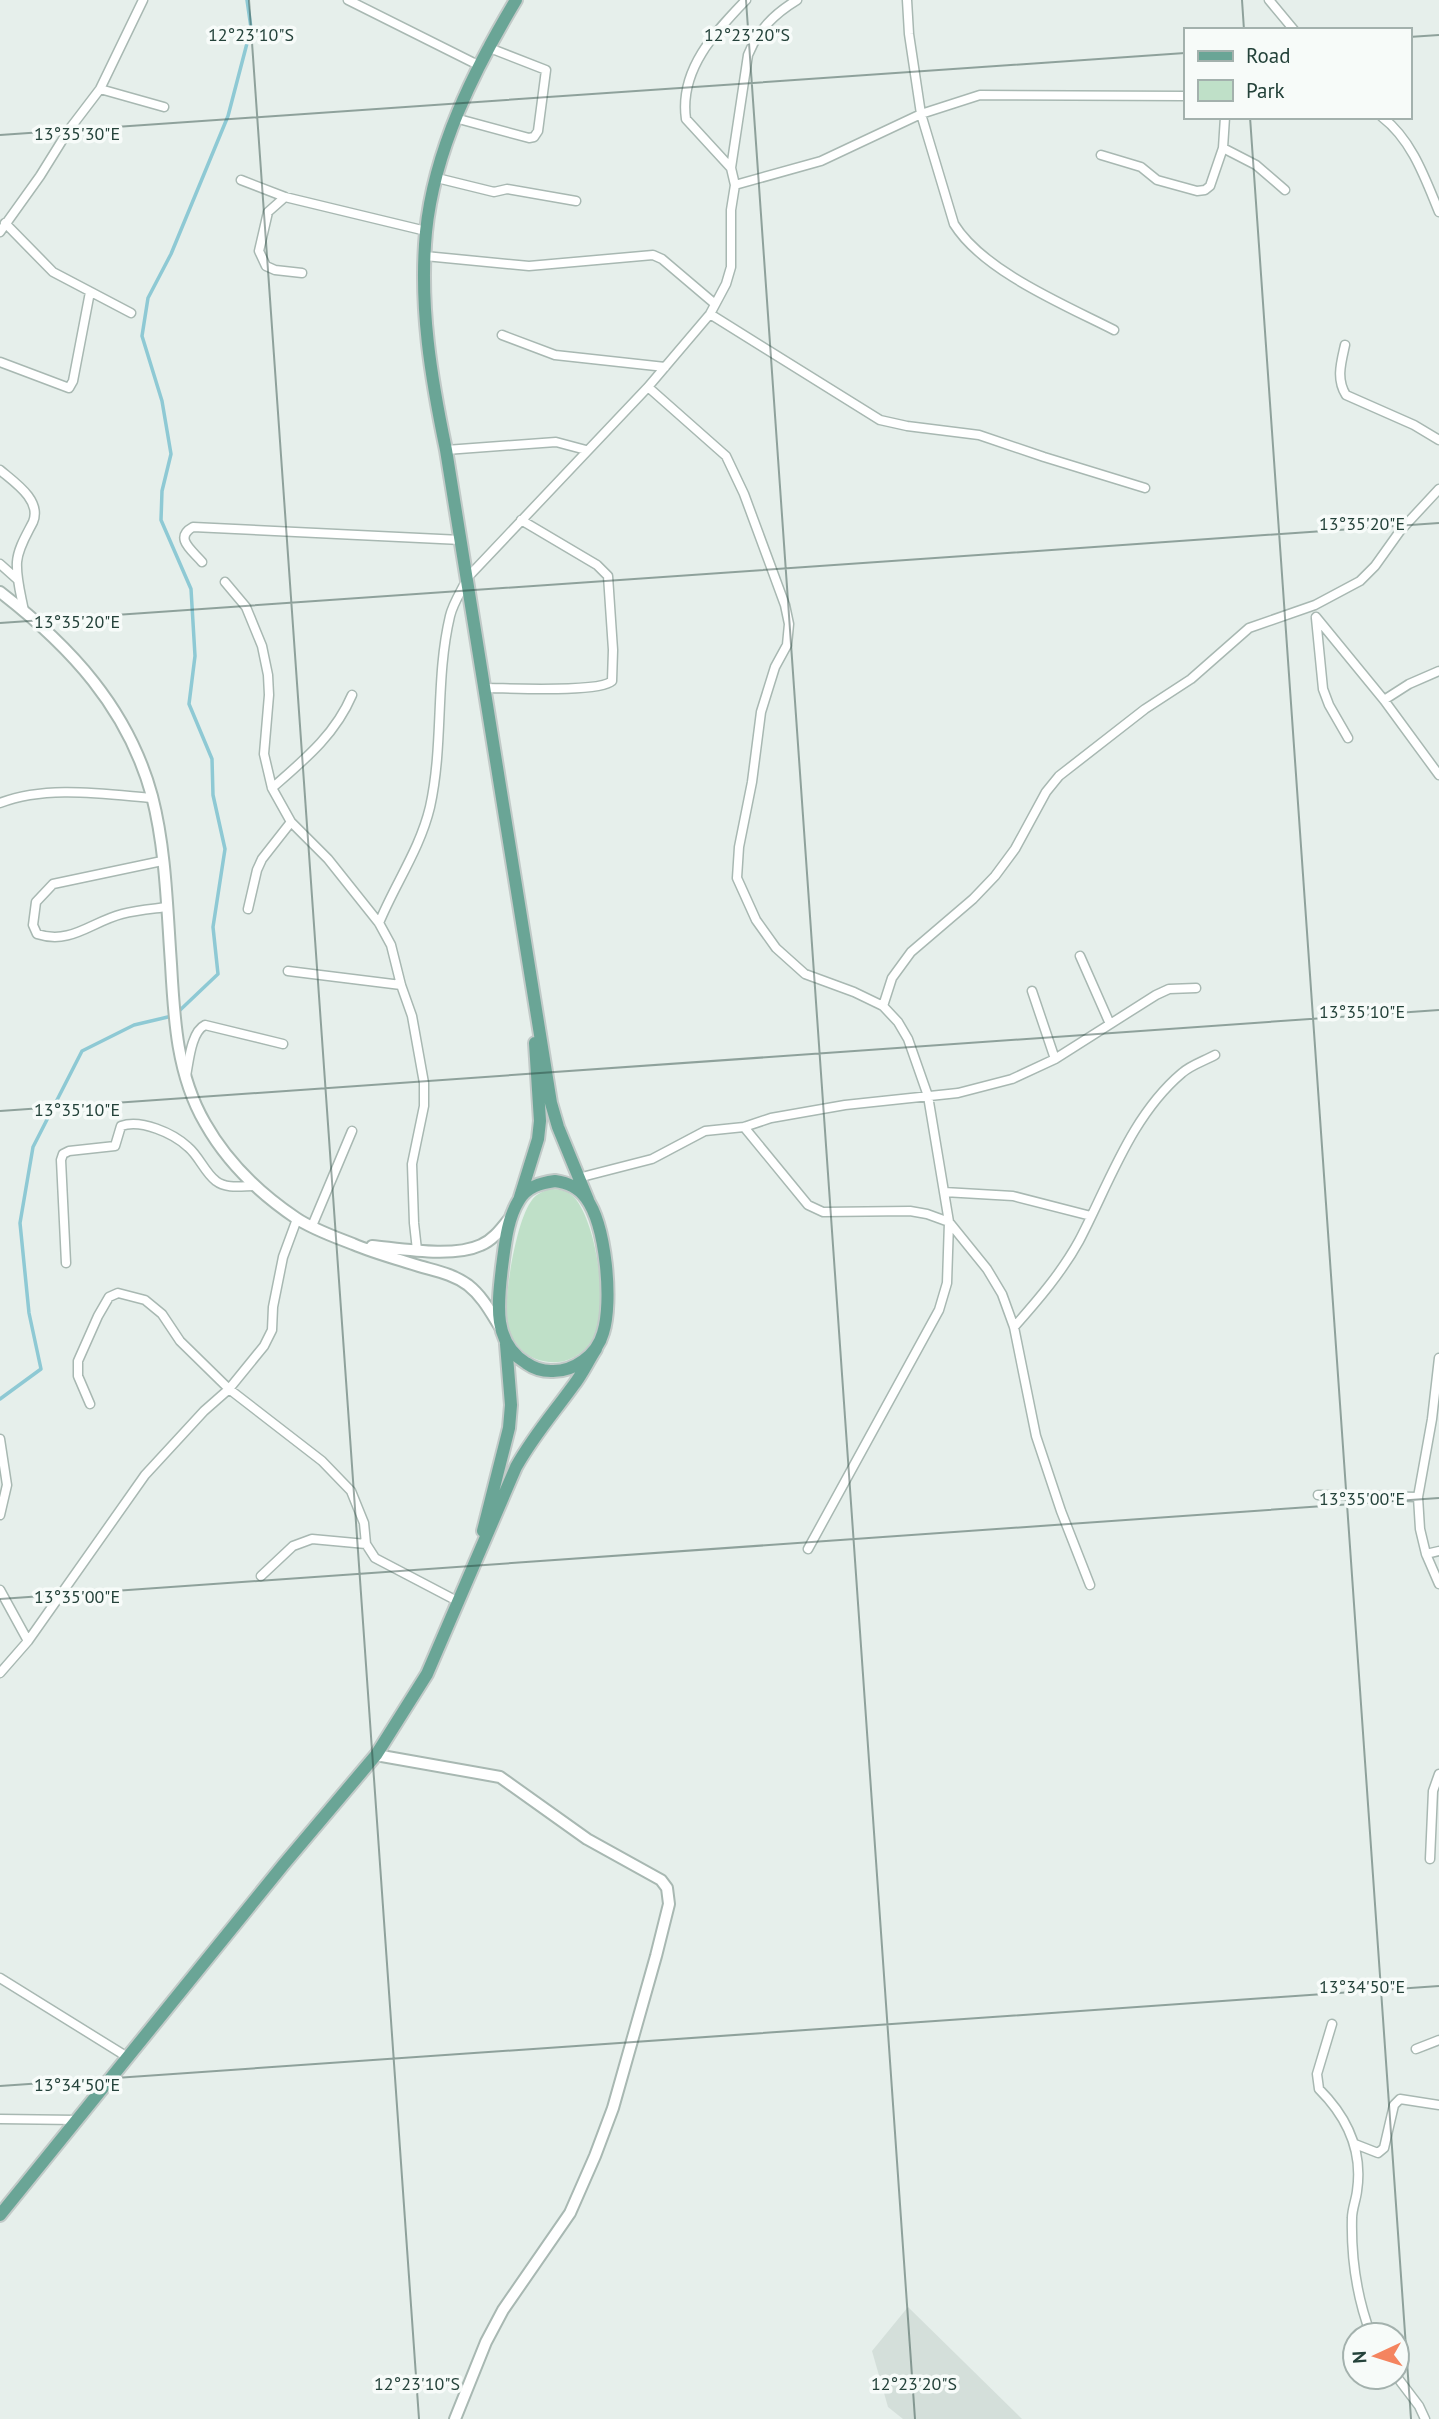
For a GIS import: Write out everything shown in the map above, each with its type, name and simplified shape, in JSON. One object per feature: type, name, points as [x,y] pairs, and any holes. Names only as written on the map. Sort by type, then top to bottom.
[{"type":"main road","points":[[0,2216],[284,1864],[376,1755],[427,1674],[510,1480],[529,1444],[574,1385],[603,1334],[607,1290],[600,1233],[551,1103],[461,540],[428,354],[425,318],[426,231],[455,118],[487,47],[516,0]]},
{"type":"main road","points":[[477,1559],[509,1428],[511,1405],[506,1344],[500,1327],[499,1298],[506,1239],[535,1149],[540,1121],[531,980]]},
{"type":"main road","points":[[519,1200],[528,1189],[555,1181],[568,1183],[588,1200]]},
{"type":"main road","points":[[506,1344],[517,1358],[533,1367],[551,1371],[568,1369],[583,1361],[596,1349]]},
{"type":"street","points":[[0,232],[68,131],[100,89],[143,0]]},
{"type":"street","points":[[348,0],[478,65]]},
{"type":"street","points":[[731,168],[685,119],[684,111],[687,84],[702,49],[746,0]]},
{"type":"street","points":[[379,923],[416,848],[429,807],[438,752],[445,645],[451,613],[467,577],[648,387],[710,314],[726,284],[731,267],[731,210],[736,185],[731,168],[748,55],[755,38],[780,10],[797,0]]},
{"type":"street","points":[[907,0],[909,34],[921,114],[954,224],[962,236],[1023,285],[1114,330]]},
{"type":"street","points":[[1269,0],[1292,28]]},
{"type":"street","points":[[455,118],[528,138],[534,137],[538,131],[546,70],[487,47]]},
{"type":"street","points":[[100,89],[164,107]]},
{"type":"street","points":[[736,185],[821,161],[921,114],[980,95],[1184,96]]},
{"type":"street","points":[[1101,155],[1141,167],[1157,180],[1197,191],[1205,190],[1210,186],[1223,148],[1225,119]]},
{"type":"street","points":[[1384,119],[1395,128],[1412,152],[1439,212]]},
{"type":"street","points":[[1223,148],[1256,165],[1285,190]]},
{"type":"street","points":[[438,178],[494,192],[507,189],[576,201]]},
{"type":"street","points":[[241,180],[285,197],[426,231]]},
{"type":"street","points":[[285,197],[268,212],[259,251],[266,266],[275,270],[302,273]]},
{"type":"street","points":[[5,223],[52,272],[131,313]]},
{"type":"street","points":[[425,256],[529,266],[653,255],[662,259],[715,304]]},
{"type":"street","points":[[0,362],[69,388],[73,381],[90,292]]},
{"type":"street","points":[[710,314],[880,420],[979,435],[1145,488]]},
{"type":"street","points":[[502,335],[555,355],[665,367]]},
{"type":"street","points":[[1345,345],[1340,386],[1346,395],[1414,425],[1439,440]]},
{"type":"street","points":[[648,387],[726,456],[744,494],[789,625],[787,645],[775,667],[761,712],[752,782],[739,847],[737,878],[756,920],[776,948],[805,974],[883,1006],[898,1022],[908,1039],[928,1096],[949,1222],[947,1283],[939,1310],[808,1549]]},
{"type":"street","points":[[446,450],[556,442],[586,450]]},
{"type":"street","points":[[0,470],[26,492],[33,506],[34,519],[26,533],[17,561],[24,611]]},
{"type":"street","points":[[883,1006],[892,978],[911,952],[974,899],[995,876],[1015,849],[1046,792],[1059,776],[1144,709],[1191,679],[1249,628],[1315,606],[1360,581],[1375,566],[1400,531],[1439,489]]},
{"type":"street","points":[[484,688],[588,688],[607,686],[612,681],[613,650],[608,576],[597,565],[521,520]]},
{"type":"street","points":[[202,562],[185,542],[186,531],[193,527],[461,540]]},
{"type":"street","points":[[0,564],[19,580]]},
{"type":"street","points":[[225,582],[246,607],[262,646],[269,695],[264,754],[272,789],[291,822],[328,859],[379,923],[391,945],[412,1016],[424,1083],[424,1106],[412,1164],[417,1250]]},
{"type":"street","points":[[0,592],[57,638],[97,684],[126,731],[143,768],[152,798],[162,861],[174,1016],[185,1080],[204,1122],[228,1158],[254,1186],[297,1220],[355,1245],[452,1275],[485,1301],[500,1327]]},
{"type":"street","points":[[1315,606],[1323,689],[1348,738]]},
{"type":"street","points":[[1316,617],[1384,700],[1439,775]]},
{"type":"street","points":[[1384,700],[1409,684],[1439,671]]},
{"type":"street","points":[[272,789],[316,750],[336,726],[352,695]]},
{"type":"street","points":[[0,803],[47,794],[102,793],[152,798]]},
{"type":"street","points":[[248,909],[262,859],[291,822]]},
{"type":"street","points":[[162,861],[53,884],[36,902],[33,925],[37,934],[51,939],[87,930],[124,913],[167,907]]},
{"type":"street","points":[[1080,956],[1110,1024]]},
{"type":"street","points":[[288,971],[401,985]]},
{"type":"street","points":[[578,1178],[652,1159],[705,1131],[744,1127],[771,1118],[845,1105],[958,1093],[1012,1079],[1055,1059],[1156,995],[1169,989],[1196,988]]},
{"type":"street","points":[[1032,991],[1055,1059]]},
{"type":"street","points":[[185,1080],[196,1034],[200,1027],[205,1025],[283,1044]]},
{"type":"street","points":[[1014,1326],[1049,1285],[1078,1243],[1135,1131],[1160,1094],[1184,1071],[1215,1055]]},
{"type":"street","points":[[66,1263],[61,1160],[69,1151],[115,1146],[121,1126],[126,1124],[148,1127],[170,1134],[188,1146],[215,1181],[226,1186],[254,1186]]},
{"type":"street","points":[[744,1127],[808,1205],[823,1212],[910,1211],[949,1222],[987,1269],[1002,1294],[1014,1326],[1036,1436],[1090,1585]]},
{"type":"street","points":[[312,1226],[352,1131]]},
{"type":"street","points":[[944,1192],[1013,1196],[1091,1216]]},
{"type":"street","points":[[355,1245],[417,1250],[465,1249],[482,1245],[499,1233],[513,1213]]},
{"type":"street","points":[[0,1673],[28,1641],[145,1475],[204,1411],[229,1389],[264,1346],[272,1330],[283,1257],[297,1220]]},
{"type":"street","points":[[90,1404],[78,1376],[78,1361],[98,1316],[109,1297],[118,1293],[145,1300],[162,1314],[180,1341],[229,1389],[322,1461],[351,1491],[364,1524],[366,1544],[375,1558],[459,1602]]},
{"type":"street","points":[[1439,1358],[1433,1419],[1418,1497],[1420,1529],[1426,1554],[1439,1584]]},
{"type":"street","points":[[0,1439],[7,1485],[0,1515]]},
{"type":"street","points":[[1318,1495],[1418,1497]]},
{"type":"street","points":[[261,1576],[293,1546],[312,1539],[366,1544]]},
{"type":"street","points":[[1426,1554],[1439,1551]]},
{"type":"street","points":[[0,1590],[28,1641]]},
{"type":"street","points":[[376,1755],[500,1777],[587,1839],[661,1880],[667,1888],[669,1904],[613,2108],[595,2156],[570,2213],[503,2310],[485,2342],[455,2419]]},
{"type":"street","points":[[1430,1859],[1433,1791],[1439,1774]]},
{"type":"street","points":[[0,1979],[129,2057]]},
{"type":"street","points":[[1332,2024],[1317,2074],[1319,2089],[1348,2127],[1355,2144],[1357,2190],[1352,2214],[1352,2256],[1366,2321]]},
{"type":"street","points":[[1416,2049],[1439,2040]]},
{"type":"street","points":[[1355,2144],[1378,2153],[1384,2148],[1394,2105],[1400,2099],[1439,2105]]},
{"type":"street","points":[[0,2119],[77,2120]]},
{"type":"street","points":[[1408,2391],[1425,2419]]},
{"type":"shaded area","points":[[908,2307],[1022,2419],[903,2419],[888,2407],[872,2351]]},
{"type":"green space","points":[[549,1189],[568,1193],[582,1209],[594,1243],[600,1284],[601,1304],[595,1335],[580,1353],[558,1362],[537,1360],[524,1352],[509,1331],[506,1313],[512,1261],[521,1224],[534,1198]]},
{"type":"waterway","points":[[178,1012],[218,974],[213,927],[225,849],[213,795],[212,759],[189,704],[195,656],[191,589],[161,520],[162,491],[171,454],[162,401],[142,336],[148,298],[171,254],[228,116],[251,28],[247,0]]},
{"type":"waterway","points":[[0,1399],[41,1369],[29,1313],[20,1223],[33,1147],[82,1051],[134,1025],[172,1016]]}]
